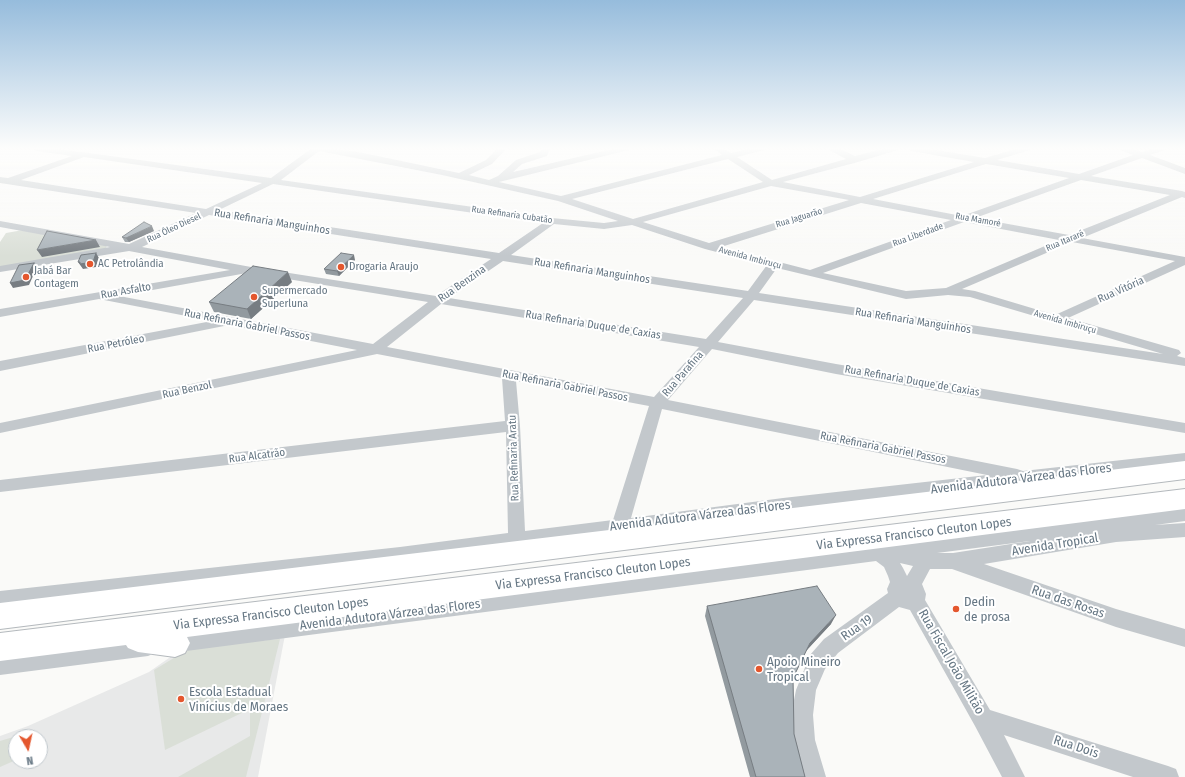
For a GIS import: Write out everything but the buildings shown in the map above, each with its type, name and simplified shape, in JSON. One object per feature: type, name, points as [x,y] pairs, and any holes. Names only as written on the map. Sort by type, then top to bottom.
[{"type":"highway","points":[[0,616],[1185,470]]},
{"type":"highway","name":"Via Expressa Francisco Cleuton Lopes","points":[[0,647],[1185,499]]},
{"type":"highway","points":[[106,634],[175,643]]},
{"type":"street","name":"Rua Refinaria Manguinhos","points":[[18,184],[1185,362]]},
{"type":"street","name":"Rua Óleo Diesel","points":[[133,247],[266,184]]},
{"type":"street","name":"Rua Refinaria Cubatão","points":[[296,184],[552,221],[604,226],[633,222],[767,184]]},
{"type":"street","name":"Avenida Imbiruçu","points":[[494,184],[561,200],[709,247],[810,273],[906,295],[948,291],[971,294],[1185,356]]},
{"type":"street","points":[[561,200],[622,184]]},
{"type":"street","name":"Rua Mamoré","points":[[778,184],[966,218],[1185,260]]},
{"type":"street","name":"Rua Jaguarão","points":[[709,247],[908,184]]},
{"type":"street","name":"Rua Liberdade","points":[[810,273],[1061,184]]},
{"type":"street","points":[[1125,184],[1184,194]]},
{"type":"street","name":"Rua Itararé","points":[[948,291],[1072,238],[1184,194]]},
{"type":"street","name":"Rua Benzina","points":[[374,350],[439,300],[552,221]]},
{"type":"street","name":"Rua Refinaria Duque de Caxias","points":[[1,230],[22,228],[133,247],[251,270],[710,344],[836,368],[1185,428]]},
{"type":"street","points":[[102,254],[107,250],[110,243]]},
{"type":"street","points":[[0,269],[102,254],[133,247]]},
{"type":"street","name":"Rua Vitória","points":[[1056,319],[1185,260]]},
{"type":"street","name":"Rua Parafina","points":[[620,526],[657,403],[751,296],[774,264]]},
{"type":"street","name":"Rua Asfalto","points":[[0,313],[251,270]]},
{"type":"street","name":"Rua Refinaria Gabriel Passos","points":[[100,296],[509,376],[657,403],[1030,478]]},
{"type":"street","name":"Rua Petróleo","points":[[0,366],[232,322]]},
{"type":"street","name":"Rua Benzol","points":[[0,428],[374,350]]},
{"type":"street","name":"Rua Refinaria Aratu","points":[[509,376],[513,426],[517,540]]},
{"type":"street","name":"Rua Alcatrão","points":[[0,486],[513,426]]},
{"type":"street","name":"Avenida Adutora Várzea das Flores","points":[[0,600],[400,555],[783,505],[1030,478],[1185,459]]},
{"type":"street","name":"Avenida Adutora Várzea das Flores","points":[[0,665],[1185,514]]},
{"type":"street","name":"Avenida Tropical","points":[[925,561],[952,561],[1116,535],[1185,530]]},
{"type":"street","points":[[884,553],[925,561],[906,592]]},
{"type":"street","name":"Rua Fiscal João Militão","points":[[884,553],[890,561],[906,592],[983,718],[1014,777]]},
{"type":"street","name":"Rua das Rosas","points":[[952,561],[1116,618],[1185,638]]},
{"type":"street","name":"Rua 19","points":[[815,777],[804,740],[802,715],[806,690],[817,662],[831,646],[906,592]]},
{"type":"street","name":"Rua Dois","points":[[983,718],[1168,777]]},
{"type":"shaded area","points":[[23,230],[107,245],[106,249],[0,268],[0,242],[6,233]]},
{"type":"shaded area","name":"Escola Estadual Vinícius de Moraes","points":[[285,635],[258,777],[0,777],[0,736],[8,733],[8,769],[48,769],[48,729],[20,729],[149,672],[186,646]]},
{"type":"shaded area","points":[[280,639],[246,777],[178,777],[250,736],[250,709],[165,750],[154,670],[192,647]]},
{"type":"shaded area","points":[[8,739],[8,764],[0,767],[0,741]]},
{"type":"place","name":"AC Petrolândia","points":[[90,264]]},
{"type":"place","name":"Drogaria Araujo","points":[[341,267]]},
{"type":"place","name":"Jabá Bar Contagem","points":[[26,277]]},
{"type":"place","name":"Supermercado Superluna","points":[[254,297]]},
{"type":"place","name":"Dedin de prosa","points":[[956,609]]},
{"type":"place","name":"Apoio Mineiro Tropical","points":[[759,669]]},
{"type":"place","name":"Escola Estadual Vinícius de Moraes","points":[[181,699]]}]
